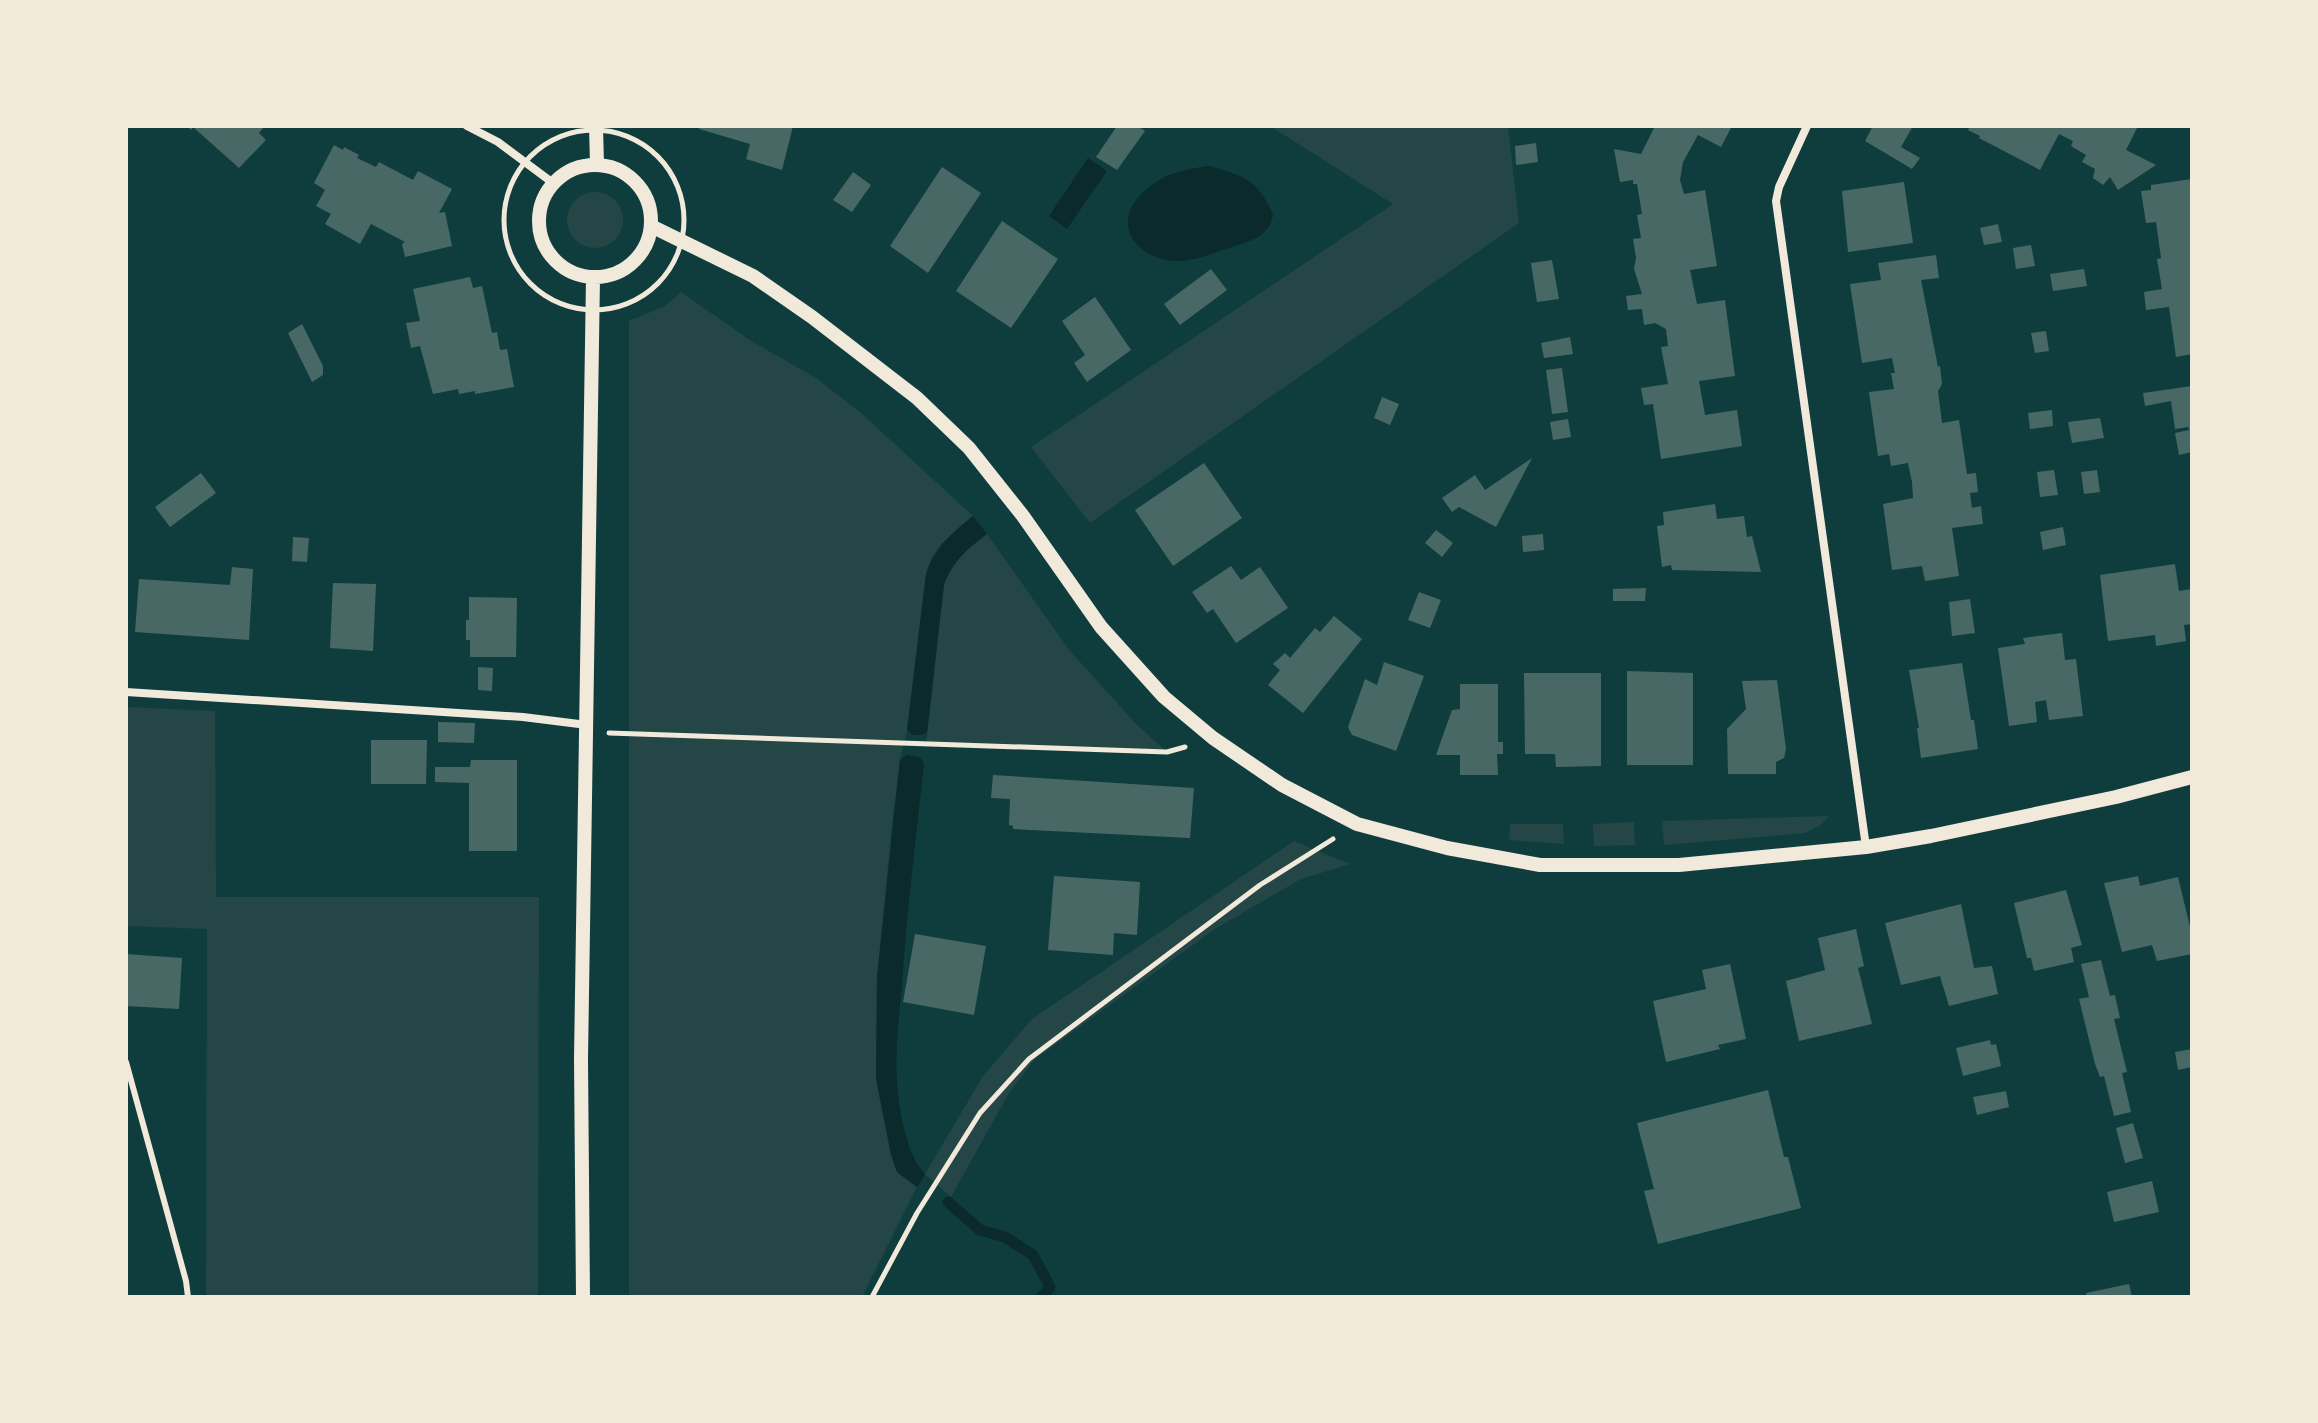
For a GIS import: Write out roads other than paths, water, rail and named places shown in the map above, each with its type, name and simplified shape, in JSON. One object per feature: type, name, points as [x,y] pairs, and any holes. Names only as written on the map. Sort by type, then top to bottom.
[{"type":"street","points":[[467,126],[498,142],[553,183]]},
{"type":"street","points":[[1807,126],[1779,187],[1776,201],[1866,847]]},
{"type":"street","points":[[596,128],[597,165]]},
{"type":"street","points":[[597,165],[614,168],[630,177],[650,208],[651,226],[647,243],[638,258],[617,272],[593,278],[572,273],[554,261],[542,243],[538,222],[542,200],[553,183],[573,169],[597,165]]},
{"type":"street","points":[[651,226],[753,276],[917,398],[969,448],[1023,516],[1101,627],[1164,697],[1213,738],[1282,785],[1357,824],[1447,848],[1556,866],[1679,865],[1866,847],[2086,803],[2192,777]]},
{"type":"street","points":[[583,1297],[581,1059],[593,278]]},
{"type":"street","points":[[126,692],[523,717],[587,725]]},
{"type":"lane","points":[[126,1062],[188,1297]]},
{"type":"waterway","points":[[948,1202],[980,1230],[1005,1237],[1033,1255],[1050,1287],[1042,1297]]}]
